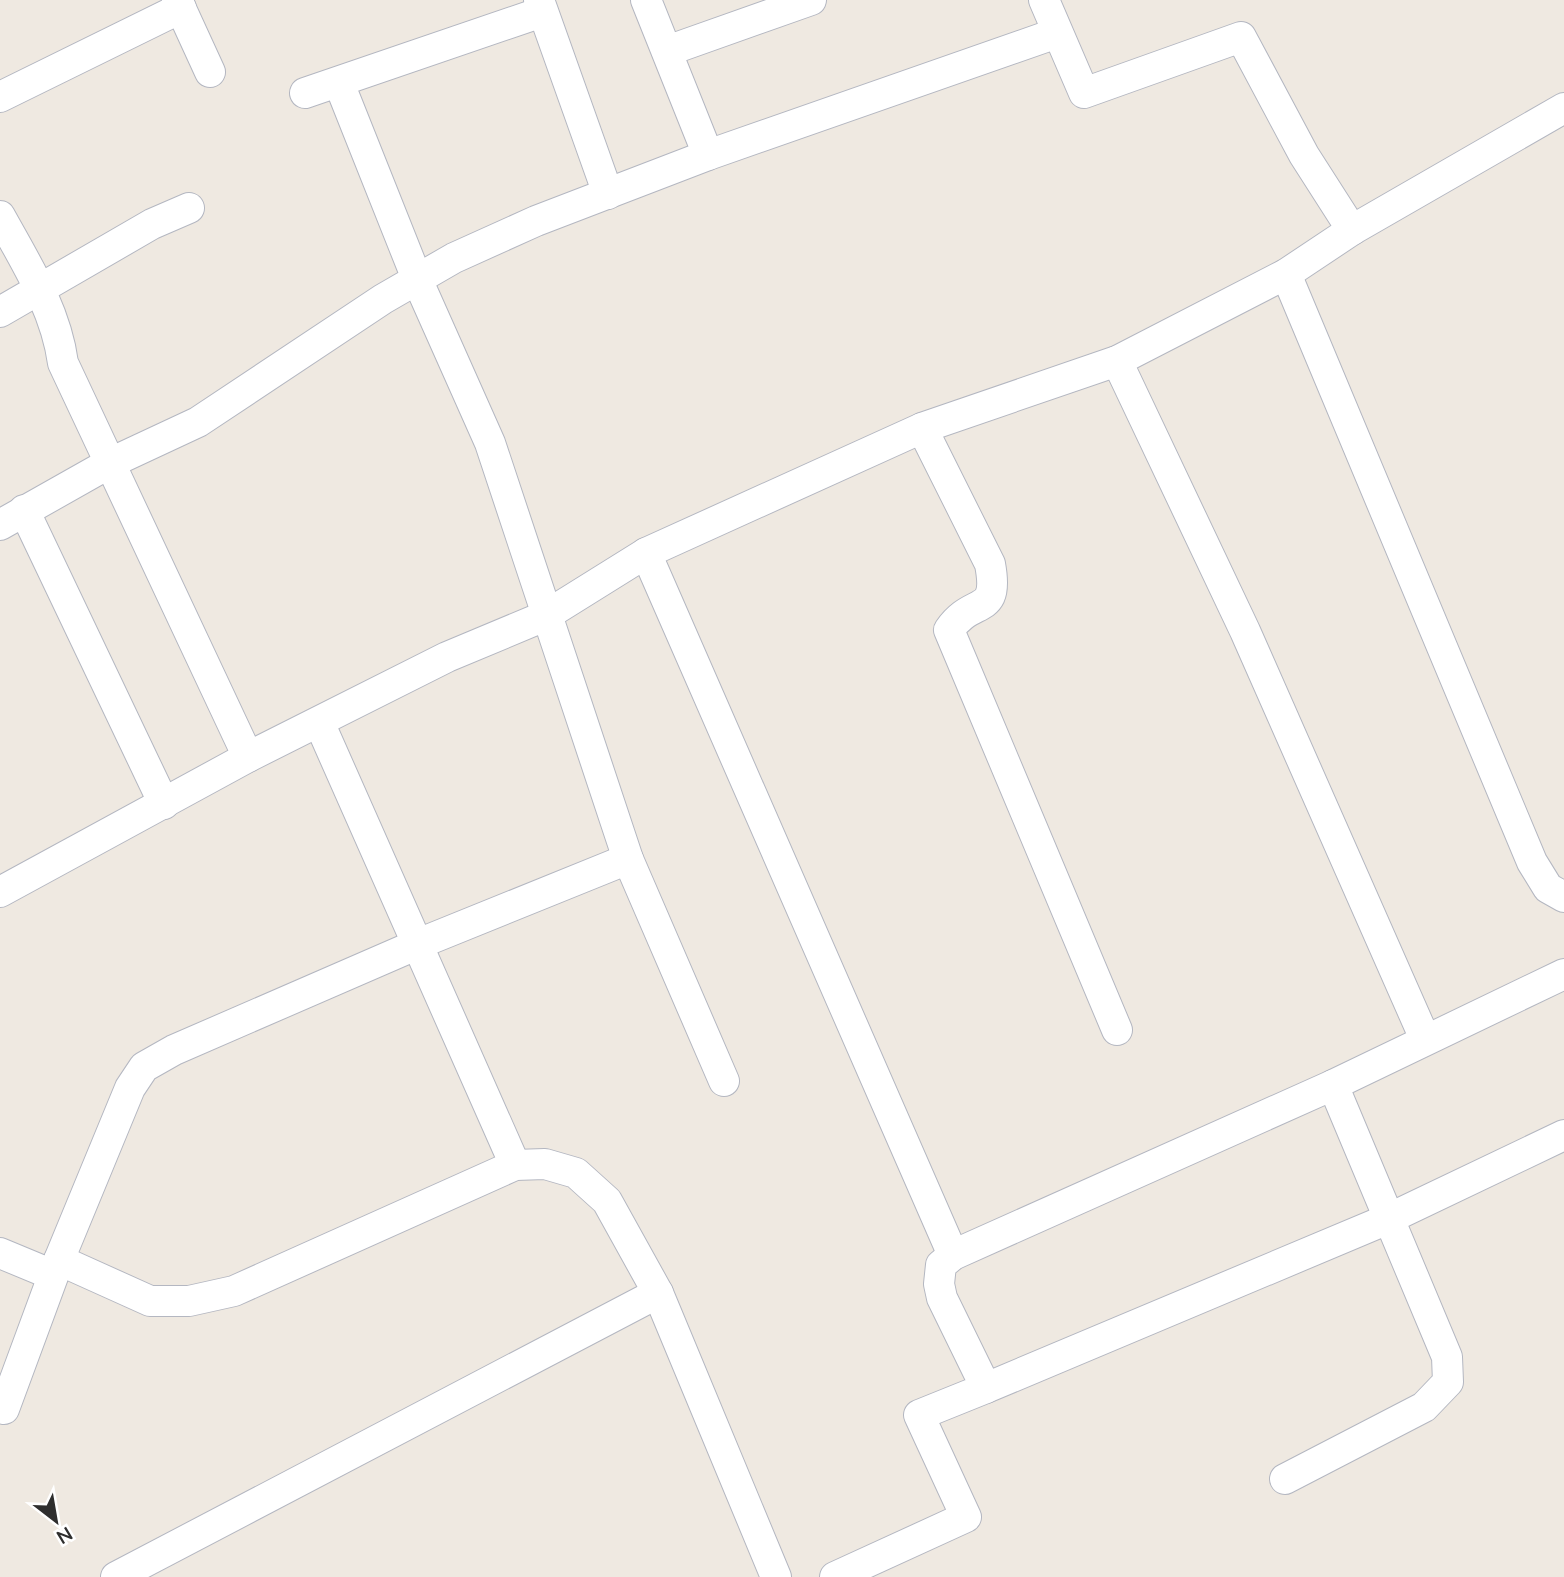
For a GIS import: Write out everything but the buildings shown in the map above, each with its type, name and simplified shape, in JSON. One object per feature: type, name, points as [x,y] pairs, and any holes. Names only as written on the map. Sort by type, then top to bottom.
[{"type":"street","points":[[646,0],[708,155]]},
{"type":"street","points":[[667,51],[811,0]]},
{"type":"street","points":[[1044,0],[1084,93],[1241,37],[1304,155],[1352,230]]},
{"type":"street","points":[[0,97],[179,4],[210,72]]},
{"type":"street","points":[[305,93],[339,83],[540,6],[608,194]]},
{"type":"street","points":[[164,804],[12,518],[108,464],[198,422],[417,279],[536,221],[708,155],[1057,33]]},
{"type":"street","points":[[339,83],[417,279],[490,443],[545,616],[628,859],[724,1081]]},
{"type":"street","points":[[0,892],[248,757],[447,657],[545,616],[646,553],[922,428],[1117,360],[1286,274],[1352,230],[1564,108]]},
{"type":"street","points":[[0,312],[152,224],[189,208]]},
{"type":"street","points":[[0,216],[39,287],[60,338],[63,363],[108,464],[248,757]]},
{"type":"street","points":[[1286,274],[1532,862],[1548,888],[1564,897]]},
{"type":"street","points":[[1117,360],[1245,631],[1425,1039]]},
{"type":"street","points":[[922,428],[990,564],[995,587],[987,603],[959,616],[949,630],[1117,1030]]},
{"type":"street","points":[[646,553],[953,1255]]},
{"type":"street","points":[[320,722],[400,910],[418,944],[516,1165]]},
{"type":"street","points":[[4,1409],[56,1268],[130,1088],[144,1067],[174,1050],[418,944],[628,859]]},
{"type":"street","points":[[986,1388],[942,1298],[939,1283],[942,1265],[953,1255],[1333,1085],[1564,974]]},
{"type":"street","points":[[1285,1479],[1424,1407],[1448,1382],[1447,1357],[1333,1085]]},
{"type":"street","points":[[835,1577],[966,1517],[919,1415],[1388,1219],[1564,1135]]},
{"type":"street","points":[[0,1253],[56,1268],[150,1301],[189,1301],[234,1291],[516,1165],[545,1164],[576,1173],[607,1201],[658,1293],[776,1577]]},
{"type":"street","points":[[116,1577],[658,1293]]}]
